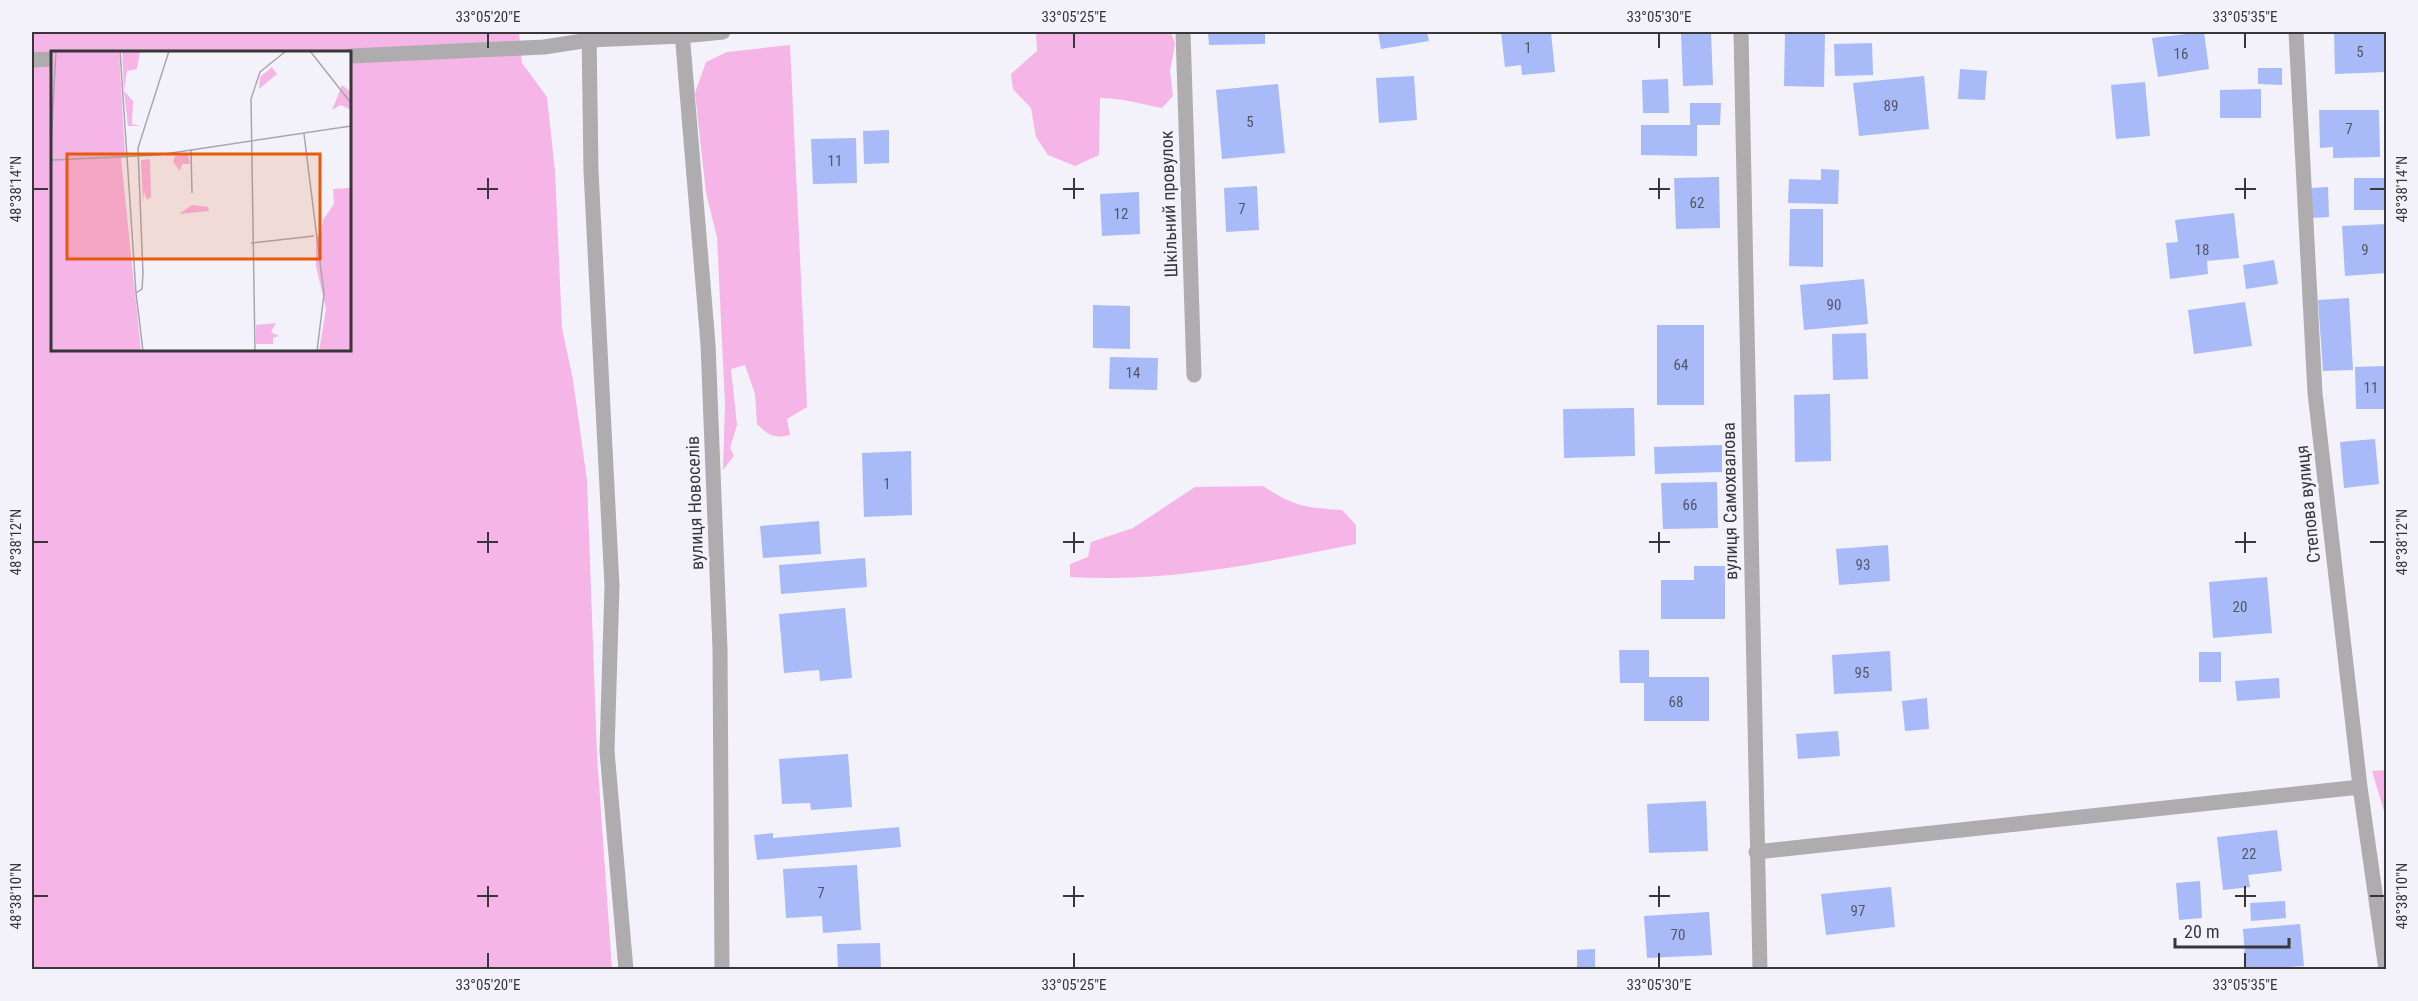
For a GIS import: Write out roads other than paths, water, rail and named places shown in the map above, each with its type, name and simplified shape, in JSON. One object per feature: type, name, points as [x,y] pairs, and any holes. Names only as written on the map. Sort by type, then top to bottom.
[{"type":"street","points":[[351,56],[544,46],[589,36],[723,32]]},
{"type":"street","name":"Шкільний провулок","points":[[1183,32],[1194,375]]},
{"type":"street","name":"вулиця Самохвалова","points":[[1741,32],[1760,969]]},
{"type":"street","name":"Степова вулиця","points":[[2296,32],[2316,393],[2360,787],[2386,969]]},
{"type":"street","name":"вулиця Новоселів","points":[[682,34],[708,344],[720,649],[722,969]]},
{"type":"street","points":[[589,36],[591,171],[612,586],[607,751],[626,969]]},
{"type":"street","points":[[32,60],[51,60]]},
{"type":"street","points":[[1756,852],[2360,787]]}]
